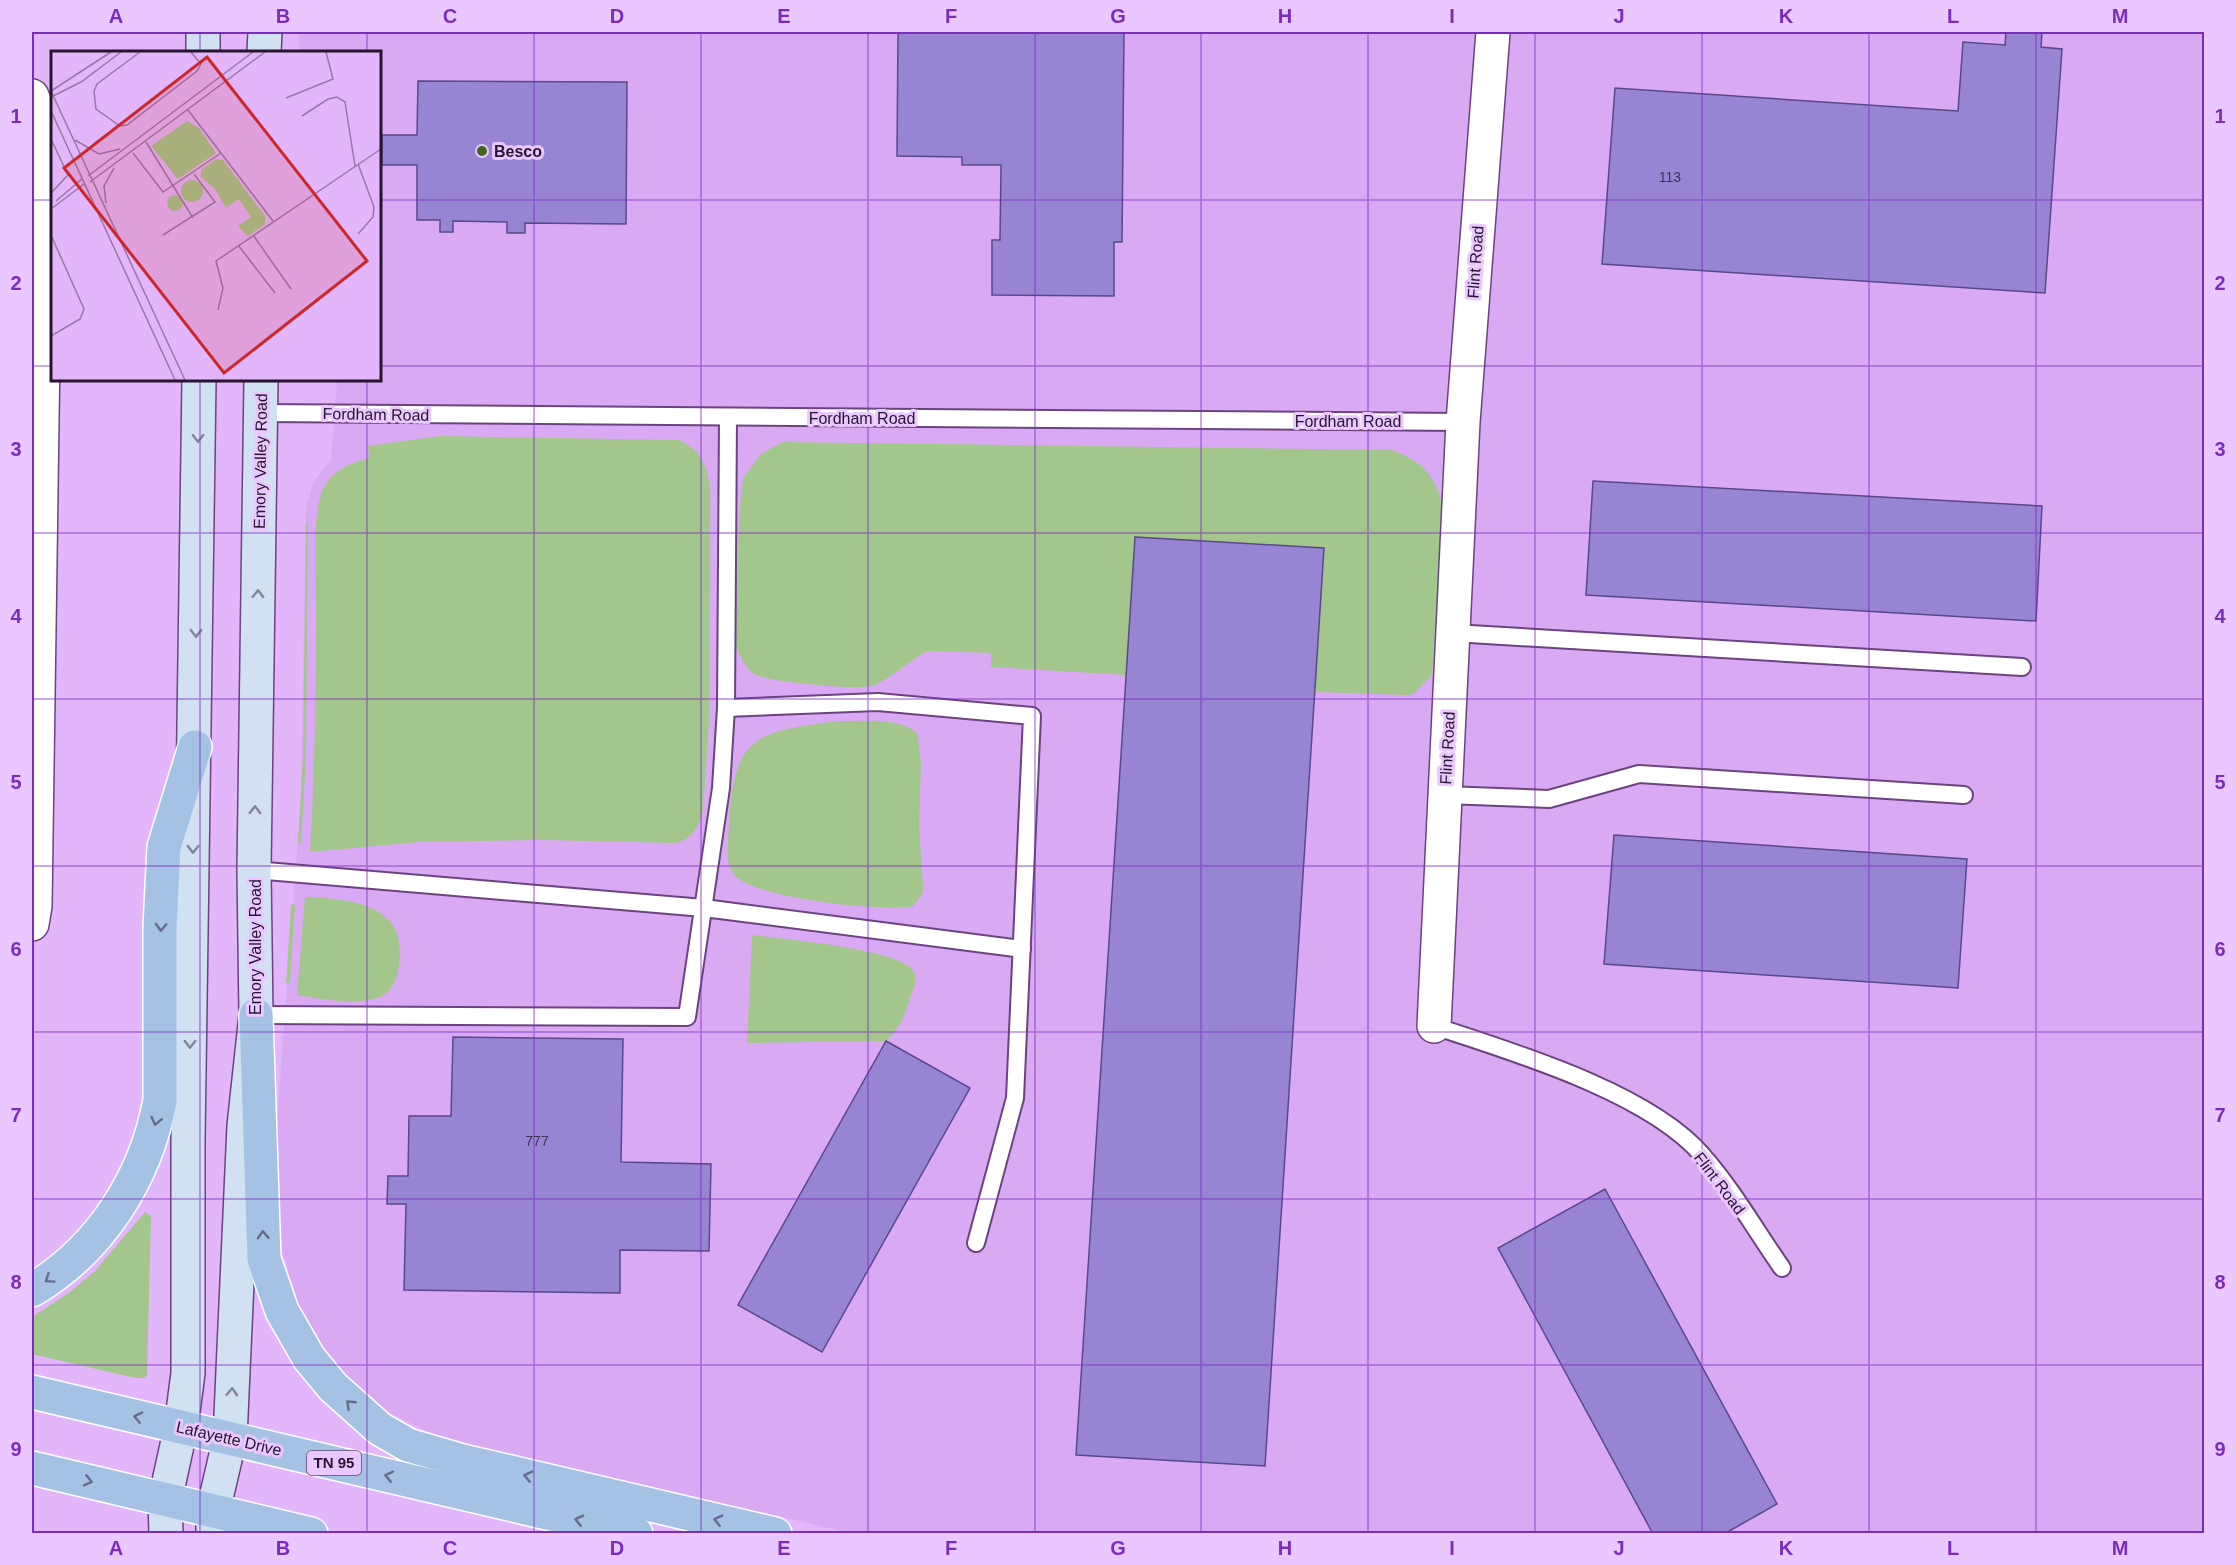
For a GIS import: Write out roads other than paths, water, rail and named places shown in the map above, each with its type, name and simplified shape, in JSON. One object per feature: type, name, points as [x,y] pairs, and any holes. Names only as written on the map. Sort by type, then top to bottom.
[{"type":"main road","points":[[203,32],[203,51]]},
{"type":"main road","points":[[264,32],[264,51]]},
{"type":"main road","points":[[166,1533],[165,1500],[181,1427],[188,1373],[188,1141],[199,381]]},
{"type":"main road","name":"Emory Valley Road","points":[[213,1522],[230,1438],[244,1126],[256,1015],[254,870],[261,381]]},
{"type":"main road","points":[[32,1290],[52,1278],[87,1249],[116,1212],[138,1170],[156,1127],[160,1100],[160,928],[164,847],[195,747]]},
{"type":"main road","points":[[256,1015],[264,1259],[282,1311],[309,1358],[354,1408],[380,1429],[408,1445],[463,1461],[775,1533]]},
{"type":"main road","name":"Lafayette Drive","points":[[32,1392],[636,1533]]},
{"type":"main road","points":[[32,1468],[165,1500],[213,1522],[311,1533]]},
{"type":"street","name":"Flint Road","points":[[1434,1026],[1463,422],[1492,32]]},
{"type":"street","points":[[32,96],[41,118],[46,143],[35,906],[32,924]]},
{"type":"lane","name":"Fordham Road","points":[[260,413],[1463,422]]},
{"type":"lane","points":[[256,1015],[687,1017],[721,788],[726,708],[728,418]]},
{"type":"lane","points":[[1453,633],[2022,667]]},
{"type":"lane","points":[[726,708],[878,702],[1032,716],[1015,1098],[976,1243]]},
{"type":"lane","points":[[1445,795],[1549,799],[1639,774],[1964,795]]},
{"type":"lane","points":[[254,870],[704,908],[1022,949]]},
{"type":"lane","name":"Flint Road","points":[[1434,1026],[1531,1059],[1600,1088],[1660,1118],[1703,1155],[1782,1268]]},
{"type":"place","name":"Besco","points":[[482,151]]}]
